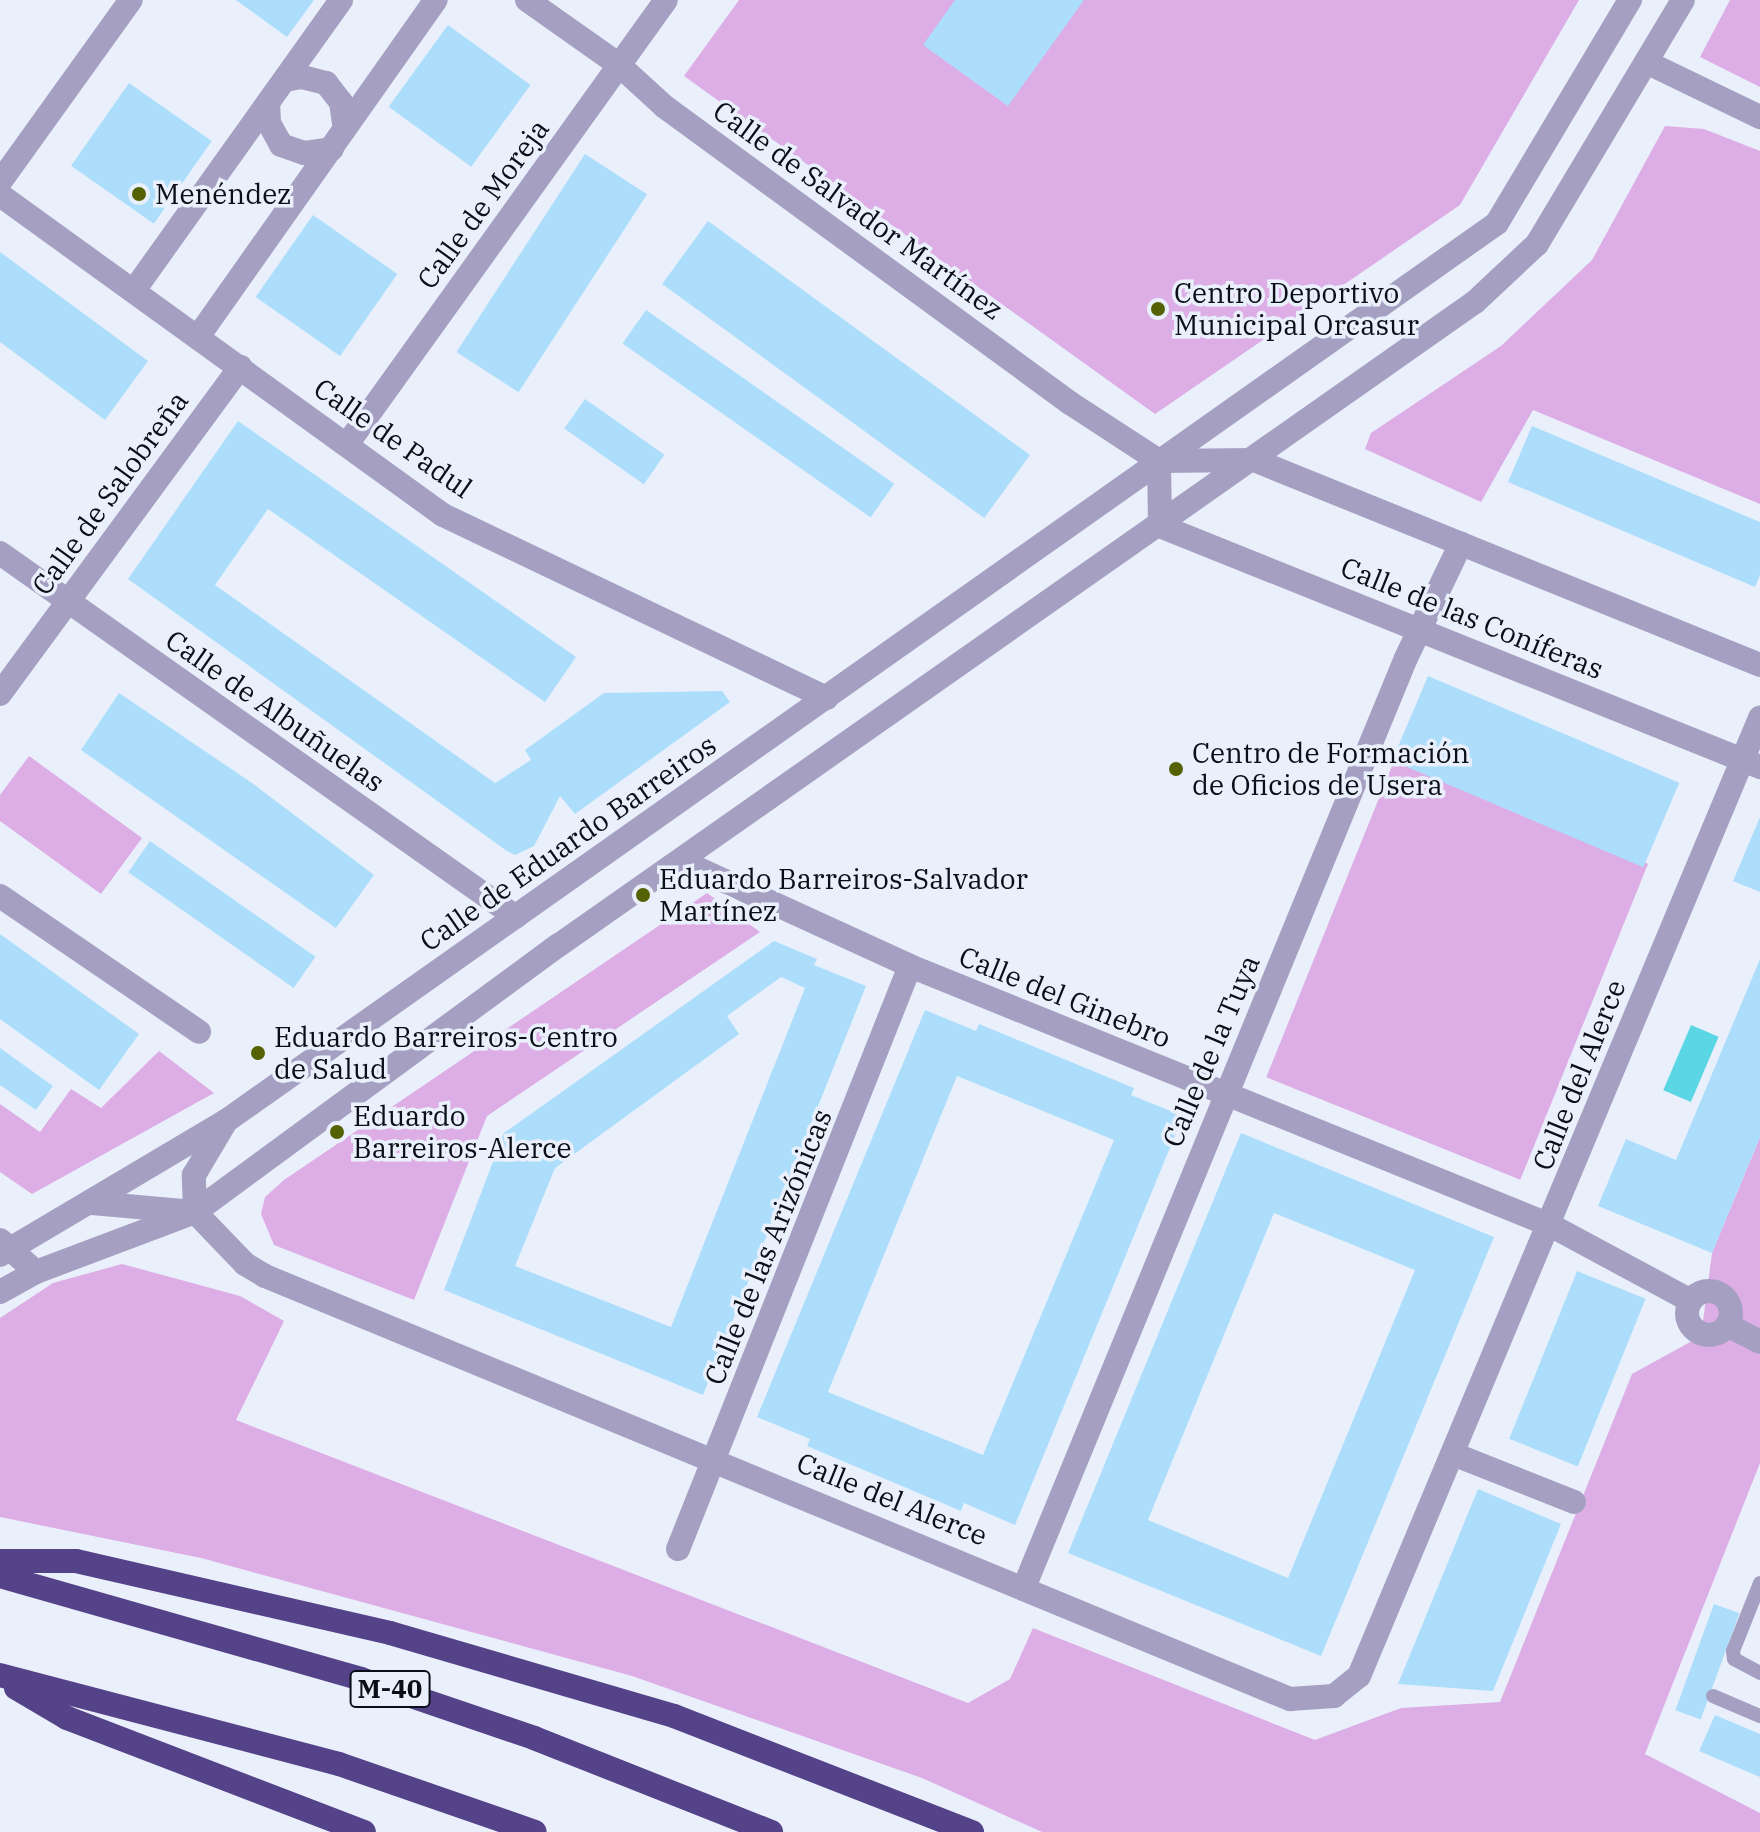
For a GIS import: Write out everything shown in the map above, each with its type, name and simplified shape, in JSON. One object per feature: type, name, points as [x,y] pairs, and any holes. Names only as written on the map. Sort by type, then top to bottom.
[{"type":"highway","points":[[0,1561],[76,1561],[390,1633],[674,1716],[972,1832]]},
{"type":"highway","name":"M-40","points":[[0,1576],[361,1679],[534,1738],[771,1832]]},
{"type":"highway","points":[[0,1677],[67,1718],[364,1832]]},
{"type":"highway","points":[[0,1677],[339,1764],[535,1832]]},
{"type":"street","points":[[0,182],[131,0]]},
{"type":"street","points":[[135,289],[341,0]]},
{"type":"street","points":[[200,334],[436,0]]},
{"type":"street","name":"Calle de Salvador Martínez","points":[[527,0],[619,65],[677,116],[1070,403],[1159,461]]},
{"type":"street","name":"Calle de Moreja","points":[[348,443],[666,0]]},
{"type":"street","name":"Calle de Eduardo Barreiros","points":[[3,1247],[92,1203],[226,1121],[1497,223],[1630,0]]},
{"type":"street","points":[[0,1292],[36,1272],[195,1212],[559,945],[1475,302],[1537,244],[1683,0]]},
{"type":"street","points":[[1646,62],[1760,117]]},
{"type":"street","points":[[285,80],[302,77],[326,83],[341,102],[338,139]]},
{"type":"street","points":[[268,103],[269,123],[281,145],[304,153],[338,139]]},
{"type":"street","name":"Calle de Padul","points":[[0,195],[200,334],[240,367],[443,515],[827,698]]},
{"type":"street","name":"Calle de Salobreña","points":[[0,694],[240,367]]},
{"type":"street","points":[[1160,526],[1159,461],[1254,460],[1760,665]]},
{"type":"street","name":"Calle de las Coníferas","points":[[1160,526],[1751,764]]},
{"type":"street","name":"Calle de la Tuya","points":[[1025,1585],[1406,658],[1422,632],[1461,543]]},
{"type":"street","name":"Calle de Albuñuelas","points":[[0,553],[516,917]]},
{"type":"street","name":"Calle del Alerce","points":[[195,1212],[245,1264],[265,1276],[1025,1585],[1290,1699],[1334,1696],[1359,1676],[1550,1225],[1751,764],[1760,718]]},
{"type":"street","name":"Calle del Ginebro","points":[[681,861],[910,966],[1550,1225],[1691,1301],[1701,1293],[1721,1295],[1730,1305],[1727,1325],[1760,1342]]},
{"type":"street","points":[[0,896],[199,1032]]},
{"type":"street","name":"Calle de las Arizónicas","points":[[678,1549],[910,966]]},
{"type":"street","points":[[195,1212],[194,1175],[226,1121]]},
{"type":"street","points":[[92,1203],[195,1212]]},
{"type":"street","points":[[3,1247],[36,1272]]},
{"type":"street","points":[[1453,1454],[1574,1502]]},
{"type":"lane","points":[[1760,1583],[1754,1616],[1734,1659],[1760,1673]]},
{"type":"lane","points":[[1713,1696],[1760,1716]]},
{"type":"shaded area","name":"Centro Deportivo Municipal Orcasur","points":[[739,0],[1579,0],[1460,205],[1155,414],[684,76]]},
{"type":"shaded area","points":[[1730,0],[1760,0],[1760,87],[1700,57]]},
{"type":"shaded area","points":[[1665,126],[1704,129],[1760,151],[1760,504],[1533,410],[1481,502],[1365,449],[1371,433],[1501,346],[1592,260]]},
{"type":"shaded area","points":[[29,756],[142,838],[101,894],[0,821],[0,795]]},
{"type":"shaded area","points":[[1394,761],[1648,864],[1520,1180],[1266,1077]]},
{"type":"shaded area","points":[[707,893],[760,932],[487,1116],[414,1300],[274,1245],[261,1214],[265,1197],[284,1180]]},
{"type":"shaded area","points":[[159,1051],[214,1093],[32,1194],[0,1172],[0,1104],[40,1132],[71,1089],[101,1108]]},
{"type":"shaded area","points":[[1760,1137],[1760,1463],[1645,1754],[1760,1813],[1760,1832],[1042,1832],[922,1778],[632,1676],[201,1558],[0,1517],[0,1318],[53,1283],[122,1264],[240,1296],[284,1321],[236,1420],[968,1703],[1010,1679],[1033,1628],[1315,1740],[1401,1708],[1500,1702],[1632,1374],[1701,1336],[1712,1253]]},
{"type":"water","points":[[1691,1025],[1719,1037],[1691,1102],[1663,1090]]},
{"type":"building","points":[[236,0],[314,0],[287,37]]},
{"type":"building","points":[[955,0],[1084,0],[1008,106],[923,45]]},
{"type":"building","points":[[448,25],[531,85],[471,167],[389,107]]},
{"type":"building","points":[[129,83],[212,141],[154,224],[71,166]]},
{"type":"building","points":[[585,154],[647,194],[519,392],[456,352]]},
{"type":"building","points":[[313,215],[397,274],[340,356],[256,297]]},
{"type":"building","points":[[708,221],[1030,455],[984,518],[662,284]]},
{"type":"building","points":[[0,252],[148,361],[105,420],[0,342]]},
{"type":"building","points":[[646,310],[894,484],[871,517],[622,344]]},
{"type":"building","points":[[585,399],[664,455],[644,484],[564,428]]},
{"type":"building","points":[[238,421],[576,657],[545,702],[268,509],[215,585],[495,783],[531,760],[525,750],[604,693],[722,691],[730,702],[575,814],[560,796],[534,846],[515,855],[507,851],[128,579]]},
{"type":"building","points":[[1532,426],[1760,522],[1760,575],[1755,587],[1508,482]]},
{"type":"building","points":[[1428,676],[1679,783],[1643,867],[1392,761]]},
{"type":"building","points":[[119,693],[252,783],[374,875],[336,928],[81,750]]},
{"type":"building","points":[[1760,817],[1760,892],[1733,881]]},
{"type":"building","points":[[150,841],[315,957],[294,988],[128,872]]},
{"type":"building","points":[[0,934],[139,1034],[99,1090],[0,1019]]},
{"type":"building","points":[[774,941],[817,959],[814,965],[866,986],[703,1395],[444,1290],[504,1133]],"holes":[[[781,977],[805,988],[671,1327],[515,1266],[555,1168],[739,1034],[727,1016]]]},
{"type":"building","points":[[1760,959],[1760,1137],[1712,1253],[1598,1206],[1626,1139],[1676,1160]]},
{"type":"building","points":[[925,1010],[976,1031],[979,1024],[1134,1088],[1131,1095],[1183,1116],[1015,1525],[964,1503],[961,1511],[807,1446],[810,1439],[757,1417]],"holes":[[[957,1076],[1114,1140],[983,1455],[828,1392]]]},
{"type":"building","points":[[0,1048],[53,1086],[36,1110],[0,1085]]},
{"type":"building","points":[[1241,1133],[1494,1237],[1321,1656],[1068,1553]],"holes":[[[1274,1213],[1415,1270],[1288,1578],[1148,1520]]]},
{"type":"building","points":[[1577,1271],[1646,1299],[1578,1467],[1509,1439]]},
{"type":"building","points":[[1478,1489],[1561,1524],[1493,1691],[1398,1684]]},
{"type":"building","points":[[1714,1604],[1739,1613],[1701,1719],[1675,1710]]},
{"type":"building","points":[[1715,1715],[1760,1734],[1760,1777],[1699,1751]]},
{"type":"place","name":"Menéndez","points":[[139,194]]},
{"type":"place","name":"Centro Deportivo Municipal Orcasur","points":[[1158,309]]},
{"type":"place","name":"Centro de Formación de Oficios de Usera","points":[[1176,769]]},
{"type":"place","name":"Eduardo Barreiros-Salvador Martínez","points":[[643,895]]},
{"type":"place","name":"Eduardo Barreiros-Centro de Salud","points":[[258,1053]]},
{"type":"place","name":"Eduardo Barreiros-Alerce","points":[[337,1132]]}]
